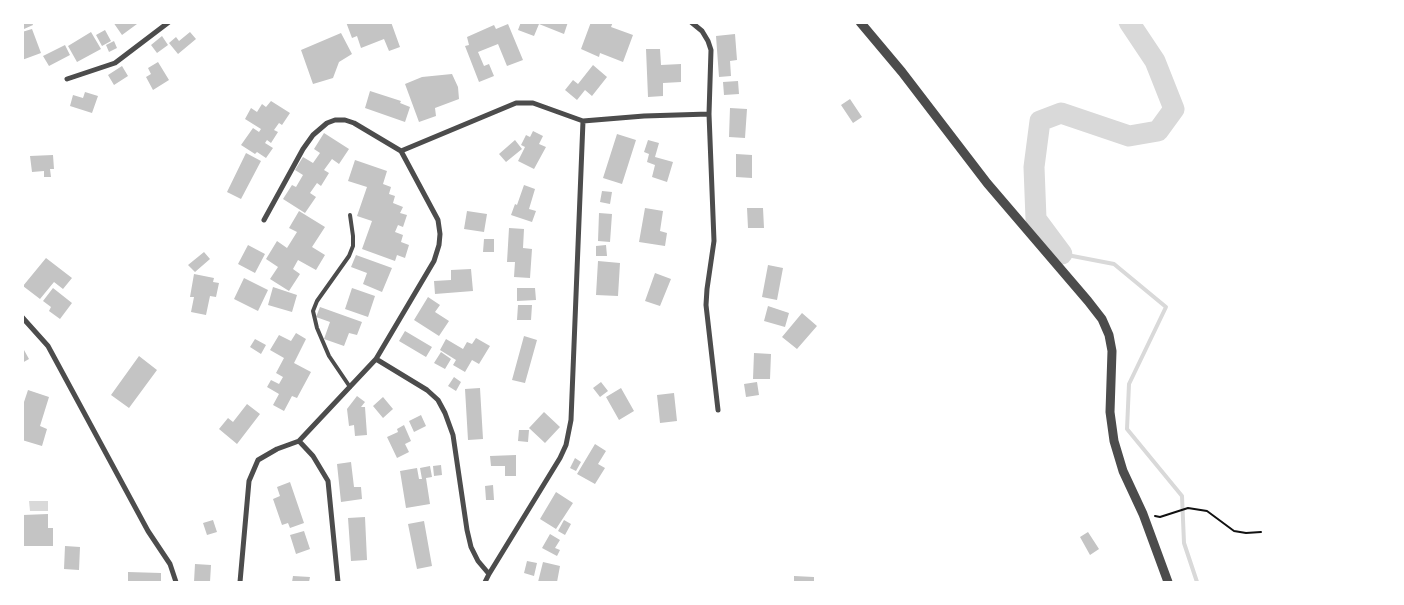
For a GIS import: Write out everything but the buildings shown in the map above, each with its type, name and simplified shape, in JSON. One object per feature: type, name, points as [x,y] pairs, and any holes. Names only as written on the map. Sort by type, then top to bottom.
[{"type":"street","points":[[67,78],[115,63],[169,22]]},
{"type":"street","points":[[692,22],[702,31],[711,50],[709,114],[714,241],[706,305],[718,410]]},
{"type":"street","points":[[860,22],[902,72],[987,182],[1102,319],[1109,335],[1112,350],[1110,412],[1114,441],[1123,471],[1143,514],[1168,582]]},
{"type":"street","points":[[401,151],[516,103],[533,103],[582,121],[644,116],[709,114]]},
{"type":"street","points":[[240,582],[249,481],[258,460],[268,453],[299,441],[376,359],[434,261],[440,234],[438,220],[401,151],[354,123],[345,120],[327,123],[313,135],[303,149],[264,220]]},
{"type":"street","points":[[485,582],[566,445],[571,420],[582,121]]},
{"type":"street","points":[[22,317],[48,346],[148,531],[170,564],[176,582]]},
{"type":"street","points":[[376,359],[427,390],[438,400],[445,413],[453,435],[466,530],[471,547],[489,574]]},
{"type":"street","points":[[299,441],[313,456],[328,481],[338,582]]},
{"type":"lane","points":[[350,215],[353,246],[317,301],[314,311],[317,328],[329,356],[350,387]]},
{"type":"path","points":[[1143,514],[1160,517],[1188,508],[1207,510],[1234,531],[1246,534],[1261,532]]},
{"type":"shaded area","points":[[29,501],[48,501],[48,511],[30,511]]},
{"type":"waterway","points":[[1062,254],[1036,219],[1034,167],[1040,121],[1061,113],[1129,136],[1158,131],[1174,109],[1155,61],[1129,22]]},
{"type":"waterway","points":[[1062,254],[1114,264],[1166,307],[1129,384],[1127,429],[1182,496],[1184,543],[1197,582]]}]
